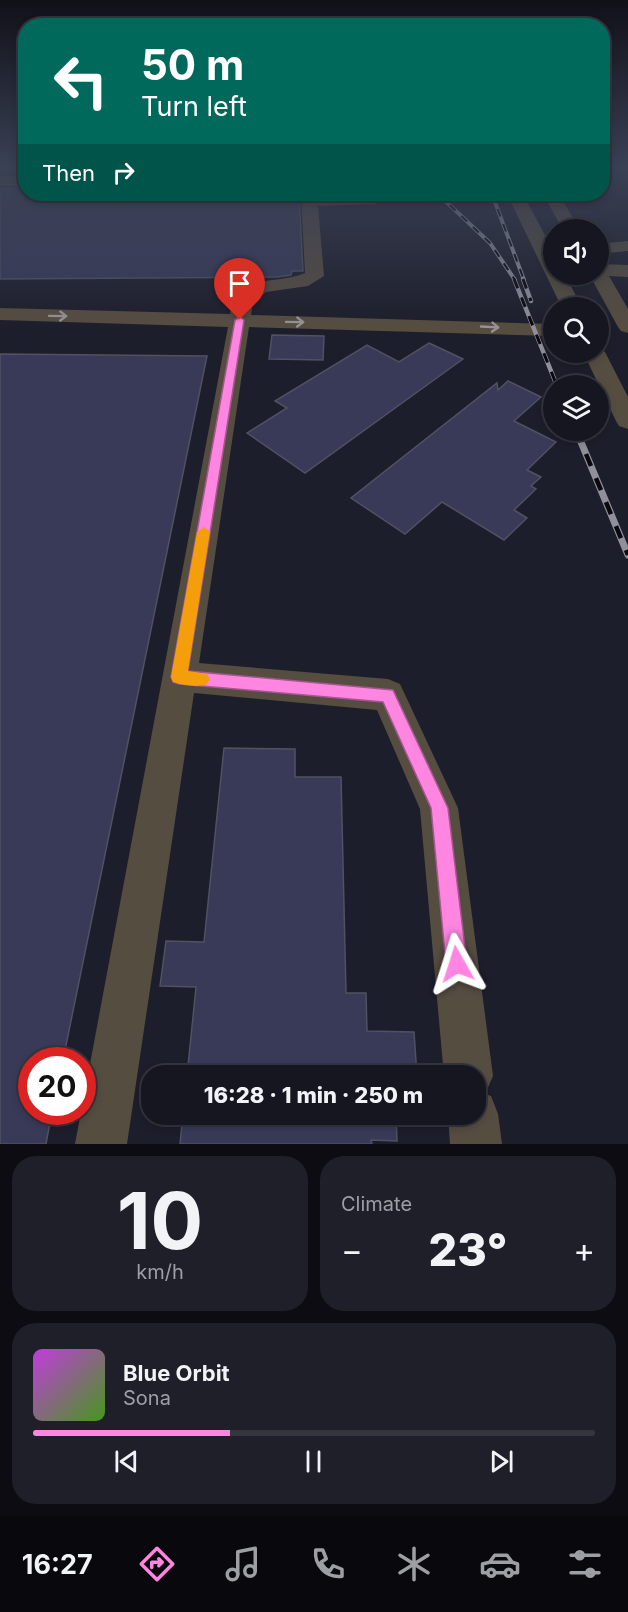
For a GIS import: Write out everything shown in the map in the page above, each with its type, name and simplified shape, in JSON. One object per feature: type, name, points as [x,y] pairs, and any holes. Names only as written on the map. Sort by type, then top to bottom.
[{"type":"street","points":[[101,1144],[179,677],[234,306],[260,287],[301,282],[315,276],[312,221]]},
{"type":"street","points":[[529,221],[543,250]]},
{"type":"street","points":[[609,248],[628,246]]},
{"type":"street","points":[[609,270],[628,271]]},
{"type":"street","points":[[602,285],[616,322]]},
{"type":"street","points":[[0,296],[104,297]]},
{"type":"street","points":[[0,314],[301,302]]},
{"type":"street","points":[[348,304],[534,310]]},
{"type":"street","points":[[234,306],[543,329]]},
{"type":"street","points":[[599,363],[628,421]]},
{"type":"street","points":[[179,677],[388,695],[439,808],[468,1065]]},
{"type":"street","points":[[474,1125],[476,1144]]},
{"type":"building","points":[[0,221],[300,221],[303,271],[292,271],[291,275],[277,277],[0,279]]},
{"type":"building","points":[[272,335],[324,336],[323,360],[269,359]]},
{"type":"building","points":[[429,343],[463,359],[305,473],[247,433],[287,408],[275,401],[367,345],[399,362]]},
{"type":"building","points":[[0,354],[207,356],[66,1047],[18,1047],[18,1125],[50,1125],[46,1144],[0,1144]]},
{"type":"building","points":[[508,381],[541,397],[514,421],[543,436],[543,441],[556,442],[527,470],[541,477],[531,486],[536,489],[514,510],[527,518],[504,540],[442,502],[405,534],[351,498],[497,383],[498,390]]},
{"type":"building","points":[[224,748],[295,749],[295,777],[341,777],[346,993],[366,993],[367,1031],[414,1032],[416,1065],[188,1065],[196,987],[160,986],[166,941],[204,942]]},
{"type":"building","points":[[182,1125],[396,1125],[397,1141],[371,1140],[372,1144],[180,1144]]},
{"type":"railway","points":[[467,221],[490,243],[515,280]]},
{"type":"railway","points":[[502,221],[524,280]]},
{"type":"railway","points":[[514,279],[553,375]]},
{"type":"railway","points":[[523,279],[531,301]]},
{"type":"railway","points":[[581,441],[628,555]]},
{"type":"slow traffic","points":[[202,679],[179,677],[204,532]]},
{"type":"route","points":[[240,320],[179,677],[388,695],[439,808],[457,964]]}]
